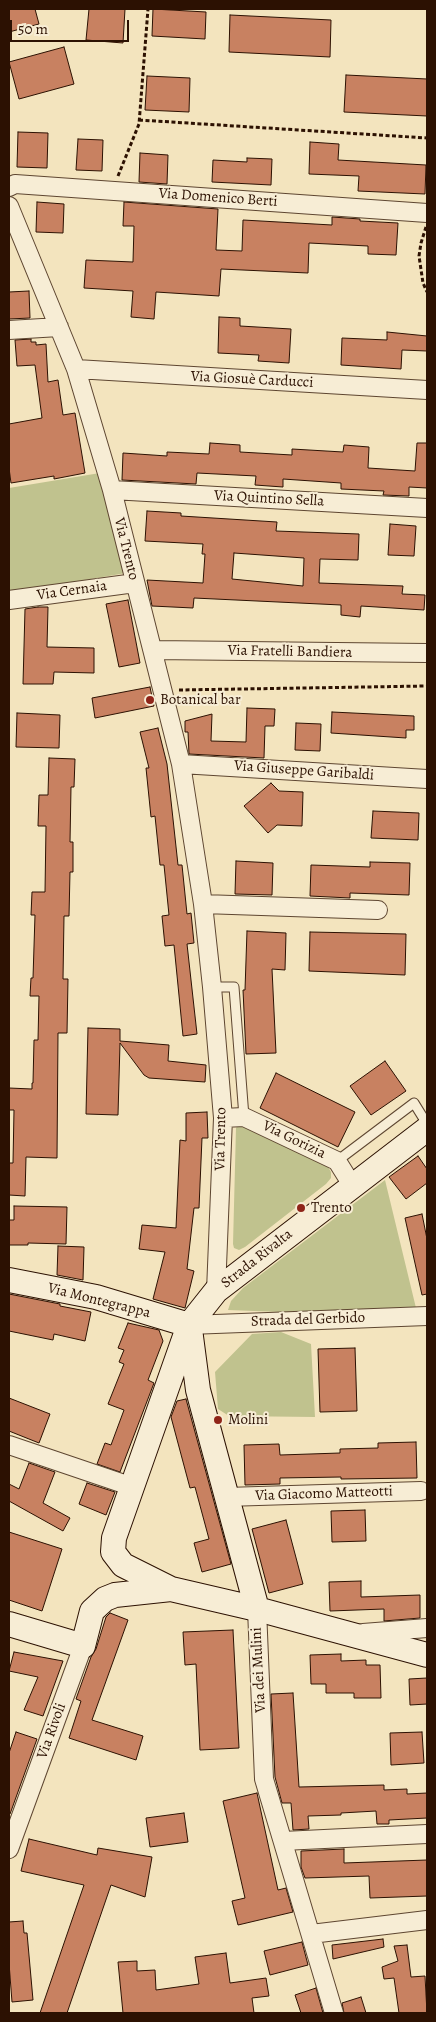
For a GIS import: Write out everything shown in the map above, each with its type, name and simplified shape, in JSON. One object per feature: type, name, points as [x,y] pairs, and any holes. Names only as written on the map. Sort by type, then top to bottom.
[{"type":"street","name":"Via Domenico Berti","points":[[9,187],[15,184],[113,190],[427,213]]},
{"type":"street","name":"Via Trento","points":[[9,206],[16,242],[59,327],[76,369],[112,490],[182,764],[203,904],[223,1118],[216,1291]]},
{"type":"street","points":[[9,330],[59,327]]},
{"type":"street","name":"Via Giosuè Carducci","points":[[76,369],[427,390]]},
{"type":"street","name":"Via Quintino Sella","points":[[112,490],[427,508]]},
{"type":"street","name":"Via Cernaia","points":[[9,600],[135,583]]},
{"type":"street","name":"Via Fratelli Bandiera","points":[[153,650],[427,653]]},
{"type":"street","name":"Via Giuseppe Garibaldi","points":[[182,764],[427,779]]},
{"type":"street","points":[[203,904],[378,910]]},
{"type":"street","name":"Via Gorizia","points":[[223,1118],[244,1117],[336,1161],[352,1185]]},
{"type":"street","name":"Strada Rivalta","points":[[189,1324],[216,1291],[427,1129]]},
{"type":"street","name":"Via Montegrappa","points":[[9,1280],[96,1298],[189,1324]]},
{"type":"street","name":"Strada del Gerbido","points":[[189,1324],[427,1316]]},
{"type":"street","points":[[189,1324],[114,1538],[114,1552],[123,1565],[171,1590],[256,1609],[427,1656]]},
{"type":"street","name":"Via dei Mulini","points":[[189,1324],[198,1390],[256,1609],[264,1779],[334,2013]]},
{"type":"street","points":[[9,1445],[133,1486]]},
{"type":"street","name":"Via Giacomo Matteotti","points":[[226,1497],[421,1491]]},
{"type":"street","name":"Via Rivoli","points":[[9,1849],[83,1646],[92,1611],[105,1599],[115,1596],[171,1590]]},
{"type":"street","points":[[9,1624],[83,1646]]},
{"type":"street","points":[[351,1634],[427,1628]]},
{"type":"street","points":[[282,1841],[427,1834]]},
{"type":"street","points":[[310,1934],[427,1920]]},
{"type":"lane","name":"Via Trento","points":[[212,987],[234,986],[244,1117]]},
{"type":"lane","points":[[336,1161],[414,1103],[427,1124]]},
{"type":"path","points":[[113,190],[139,120],[148,9]]},
{"type":"path","points":[[139,120],[427,138]]},
{"type":"path","points":[[427,224],[419,256],[420,270],[427,292]]},
{"type":"path","points":[[163,690],[427,686]]},
{"type":"green space","points":[[100,473],[126,573],[9,593],[9,488]]},
{"type":"green space","points":[[238,1125],[327,1165],[331,1172],[331,1178],[326,1184],[239,1250],[234,1248],[233,1244],[236,1128]]},
{"type":"green space","points":[[385,1180],[416,1308],[281,1312],[228,1310],[231,1301],[243,1288]]},
{"type":"green space","points":[[281,1332],[311,1344],[315,1417],[229,1416],[218,1409],[215,1372],[252,1334]]},
{"type":"building","points":[[9,9],[35,9],[39,24],[9,32]]},
{"type":"building","points":[[89,9],[125,9],[123,43],[86,40]]},
{"type":"building","points":[[153,9],[206,12],[205,39],[152,36]]},
{"type":"building","points":[[230,15],[331,20],[330,57],[229,52]]},
{"type":"building","points":[[64,47],[74,84],[19,99],[9,62]]},
{"type":"building","points":[[346,75],[427,79],[427,116],[344,112]]},
{"type":"building","points":[[147,76],[190,78],[189,112],[145,110]]},
{"type":"building","points":[[18,132],[48,133],[47,168],[17,167]]},
{"type":"building","points":[[78,139],[103,140],[102,171],[76,170]]},
{"type":"building","points":[[310,142],[339,144],[338,160],[426,165],[425,194],[358,191],[359,176],[309,174]]},
{"type":"building","points":[[140,153],[168,155],[167,184],[139,182]]},
{"type":"building","points":[[247,158],[272,159],[271,185],[212,182],[213,160],[247,162]]},
{"type":"building","points":[[37,202],[64,204],[63,233],[36,232]]},
{"type":"building","points":[[124,202],[218,209],[216,250],[242,251],[243,220],[332,225],[332,217],[398,223],[396,255],[368,254],[368,246],[309,243],[308,273],[221,269],[219,296],[156,292],[154,319],[131,317],[133,291],[84,288],[86,260],[133,262],[134,226],[123,226]]},
{"type":"building","points":[[29,291],[30,318],[9,319],[9,292]]},
{"type":"building","points":[[219,317],[240,318],[240,326],[291,329],[289,363],[258,361],[259,355],[218,353]]},
{"type":"building","points":[[387,332],[427,336],[427,351],[402,350],[401,369],[341,365],[342,338],[387,340]]},
{"type":"building","points":[[31,339],[31,342],[36,342],[36,345],[46,344],[48,382],[58,380],[63,415],[75,413],[85,473],[54,479],[54,476],[11,483],[9,424],[42,418],[35,365],[17,366],[15,340]]},
{"type":"building","points":[[210,443],[240,445],[240,452],[292,455],[292,449],[343,452],[344,445],[369,447],[368,468],[415,471],[417,443],[427,443],[427,488],[409,487],[409,496],[383,495],[384,491],[341,489],[341,483],[283,479],[283,487],[255,485],[256,476],[197,473],[196,484],[122,480],[123,453],[167,456],[167,452],[209,454]]},
{"type":"building","points":[[147,511],[181,513],[181,516],[277,522],[276,531],[359,534],[358,560],[320,559],[319,583],[403,586],[402,594],[425,595],[424,610],[361,606],[360,617],[341,615],[341,605],[194,598],[193,608],[152,606],[147,580],[203,583],[205,554],[202,554],[203,544],[145,541]],"holes":[[[234,553],[304,558],[303,586],[232,579]]]},
{"type":"building","points":[[390,524],[416,526],[414,556],[388,555]]},
{"type":"building","points":[[128,600],[140,663],[119,667],[106,604]]},
{"type":"building","points":[[48,607],[47,647],[94,648],[94,673],[54,672],[53,684],[23,684],[25,609]]},
{"type":"building","points":[[150,687],[154,706],[95,718],[92,698]]},
{"type":"building","points":[[247,708],[275,709],[274,726],[265,726],[264,758],[189,754],[188,732],[185,732],[185,721],[212,714],[211,741],[246,742]]},
{"type":"building","points":[[332,712],[414,716],[414,730],[406,730],[406,738],[331,733]]},
{"type":"building","points":[[17,713],[60,715],[59,748],[16,747]]},
{"type":"building","points":[[296,723],[321,724],[320,751],[295,750]]},
{"type":"building","points":[[158,728],[167,764],[178,865],[182,865],[187,914],[191,913],[194,943],[187,944],[197,1034],[183,1036],[174,945],[165,946],[162,916],[169,915],[164,865],[160,865],[155,816],[151,817],[146,768],[149,768],[140,732]]},
{"type":"building","points":[[49,758],[75,759],[74,787],[71,787],[70,842],[73,842],[73,872],[70,872],[69,916],[64,916],[63,979],[68,979],[67,1033],[58,1033],[57,1158],[26,1157],[25,1196],[9,1195],[9,1163],[13,1163],[14,1110],[9,1110],[9,1088],[32,1089],[34,1040],[38,1040],[39,996],[30,996],[31,978],[33,978],[35,915],[31,915],[32,892],[45,892],[46,826],[38,826],[39,795],[48,795]]},
{"type":"building","points":[[271,783],[279,791],[303,792],[302,826],[277,825],[268,833],[244,806]]},
{"type":"building","points":[[373,811],[419,813],[418,840],[371,838]]},
{"type":"building","points":[[236,861],[273,863],[272,895],[235,894]]},
{"type":"building","points":[[370,862],[410,863],[409,895],[350,893],[350,898],[310,896],[311,865],[370,867]]},
{"type":"building","points":[[247,931],[286,933],[285,970],[272,969],[276,1053],[246,1054],[243,990],[245,990]]},
{"type":"building","points":[[310,932],[406,934],[405,975],[309,971]]},
{"type":"building","points":[[88,1028],[120,1029],[120,1041],[169,1045],[168,1061],[206,1065],[205,1082],[149,1078],[144,1075],[120,1043],[118,1115],[86,1114]]},
{"type":"building","points":[[385,1061],[406,1091],[371,1115],[350,1086]]},
{"type":"building","points":[[276,1073],[355,1112],[338,1147],[260,1108]]},
{"type":"building","points":[[207,1112],[208,1138],[202,1138],[199,1208],[194,1208],[187,1269],[194,1271],[185,1308],[153,1299],[165,1252],[139,1249],[142,1225],[176,1228],[180,1140],[186,1141],[186,1113]]},
{"type":"building","points":[[418,1156],[427,1169],[427,1183],[406,1199],[389,1177]]},
{"type":"building","points":[[14,1206],[67,1207],[66,1244],[28,1243],[28,1245],[9,1245],[9,1220],[14,1220]]},
{"type":"building","points":[[422,1214],[427,1239],[427,1294],[422,1295],[405,1218]]},
{"type":"building","points":[[58,1246],[84,1247],[83,1280],[57,1275]]},
{"type":"building","points":[[9,1294],[91,1312],[85,1341],[54,1334],[53,1340],[9,1331]]},
{"type":"building","points":[[128,1323],[159,1330],[163,1341],[148,1380],[154,1383],[120,1472],[97,1464],[105,1443],[111,1445],[124,1410],[108,1404],[124,1364],[119,1362],[124,1350],[118,1348]]},
{"type":"building","points":[[355,1348],[357,1411],[320,1412],[318,1349]]},
{"type":"building","points":[[9,1398],[50,1414],[39,1443],[9,1431]]},
{"type":"building","points":[[186,1399],[231,1564],[202,1572],[194,1543],[209,1539],[195,1487],[190,1488],[171,1417],[177,1401]]},
{"type":"building","points":[[416,1442],[417,1478],[280,1478],[280,1484],[245,1485],[244,1445],[279,1444],[280,1455],[340,1453],[340,1449],[378,1448],[378,1443]]},
{"type":"building","points":[[29,1463],[55,1472],[43,1503],[70,1518],[63,1531],[9,1501],[9,1484],[19,1489]]},
{"type":"building","points":[[87,1483],[115,1492],[106,1515],[79,1504]]},
{"type":"building","points":[[365,1510],[366,1541],[332,1542],[331,1511]]},
{"type":"building","points":[[286,1520],[303,1584],[269,1593],[252,1529]]},
{"type":"building","points":[[9,1532],[62,1549],[42,1611],[9,1600]]},
{"type":"building","points":[[361,1581],[361,1597],[420,1595],[420,1618],[384,1621],[384,1609],[330,1611],[329,1582]]},
{"type":"building","points":[[110,1613],[128,1620],[92,1720],[143,1736],[136,1760],[69,1738],[81,1701],[76,1699],[91,1657],[96,1649],[106,1617]]},
{"type":"building","points":[[233,1630],[239,1748],[200,1750],[196,1664],[185,1665],[183,1632]]},
{"type":"building","points":[[14,1652],[63,1661],[43,1716],[24,1710],[38,1677],[9,1671]]},
{"type":"building","points":[[341,1654],[341,1661],[366,1660],[366,1665],[380,1665],[381,1698],[354,1698],[354,1693],[326,1693],[326,1684],[311,1684],[310,1655]]},
{"type":"building","points":[[427,1678],[427,1704],[410,1705],[409,1679]]},
{"type":"building","points":[[293,1693],[299,1787],[384,1785],[384,1790],[407,1789],[407,1794],[427,1793],[427,1818],[389,1820],[389,1824],[377,1824],[376,1811],[341,1813],[341,1815],[308,1816],[309,1829],[293,1830],[291,1803],[282,1803],[275,1777],[271,1694]]},
{"type":"building","points":[[16,1732],[37,1739],[9,1814],[9,1753]]},
{"type":"building","points":[[422,1732],[424,1763],[391,1765],[390,1733]]},
{"type":"building","points":[[257,1793],[278,1890],[286,1888],[293,1912],[238,1925],[232,1901],[245,1898],[223,1801]]},
{"type":"building","points":[[184,1813],[188,1842],[150,1847],[146,1818]]},
{"type":"building","points":[[29,1839],[97,1855],[98,1848],[152,1857],[145,1897],[111,1885],[67,2013],[40,2013],[84,1885],[21,1871]]},
{"type":"building","points":[[344,1849],[344,1863],[427,1860],[427,1896],[370,1898],[369,1876],[305,1878],[301,1867],[301,1851]]},
{"type":"building","points":[[23,1921],[24,1933],[27,1933],[33,2000],[12,2002],[9,1963],[9,1922]]},
{"type":"building","points":[[383,1939],[384,1947],[333,1959],[332,1945]]},
{"type":"building","points":[[302,1942],[308,1965],[270,1975],[264,1951]]},
{"type":"building","points":[[407,1945],[411,1977],[425,1976],[427,2013],[399,2013],[394,1978],[384,1979],[382,1967],[398,1961],[394,1946]]},
{"type":"building","points":[[226,1953],[230,1983],[266,1978],[269,1996],[252,1998],[254,2013],[123,2013],[118,1962],[137,1961],[137,1971],[155,1970],[156,1990],[199,1984],[195,1957]]},
{"type":"building","points":[[316,1988],[323,2013],[301,2013],[295,1995]]},
{"type":"building","points":[[361,1997],[366,2013],[344,2013],[342,2003]]},
{"type":"place","name":"Botanical bar","points":[[150,700]]},
{"type":"place","name":"Trento","points":[[301,1208]]},
{"type":"place","name":"Molini","points":[[218,1420]]}]
